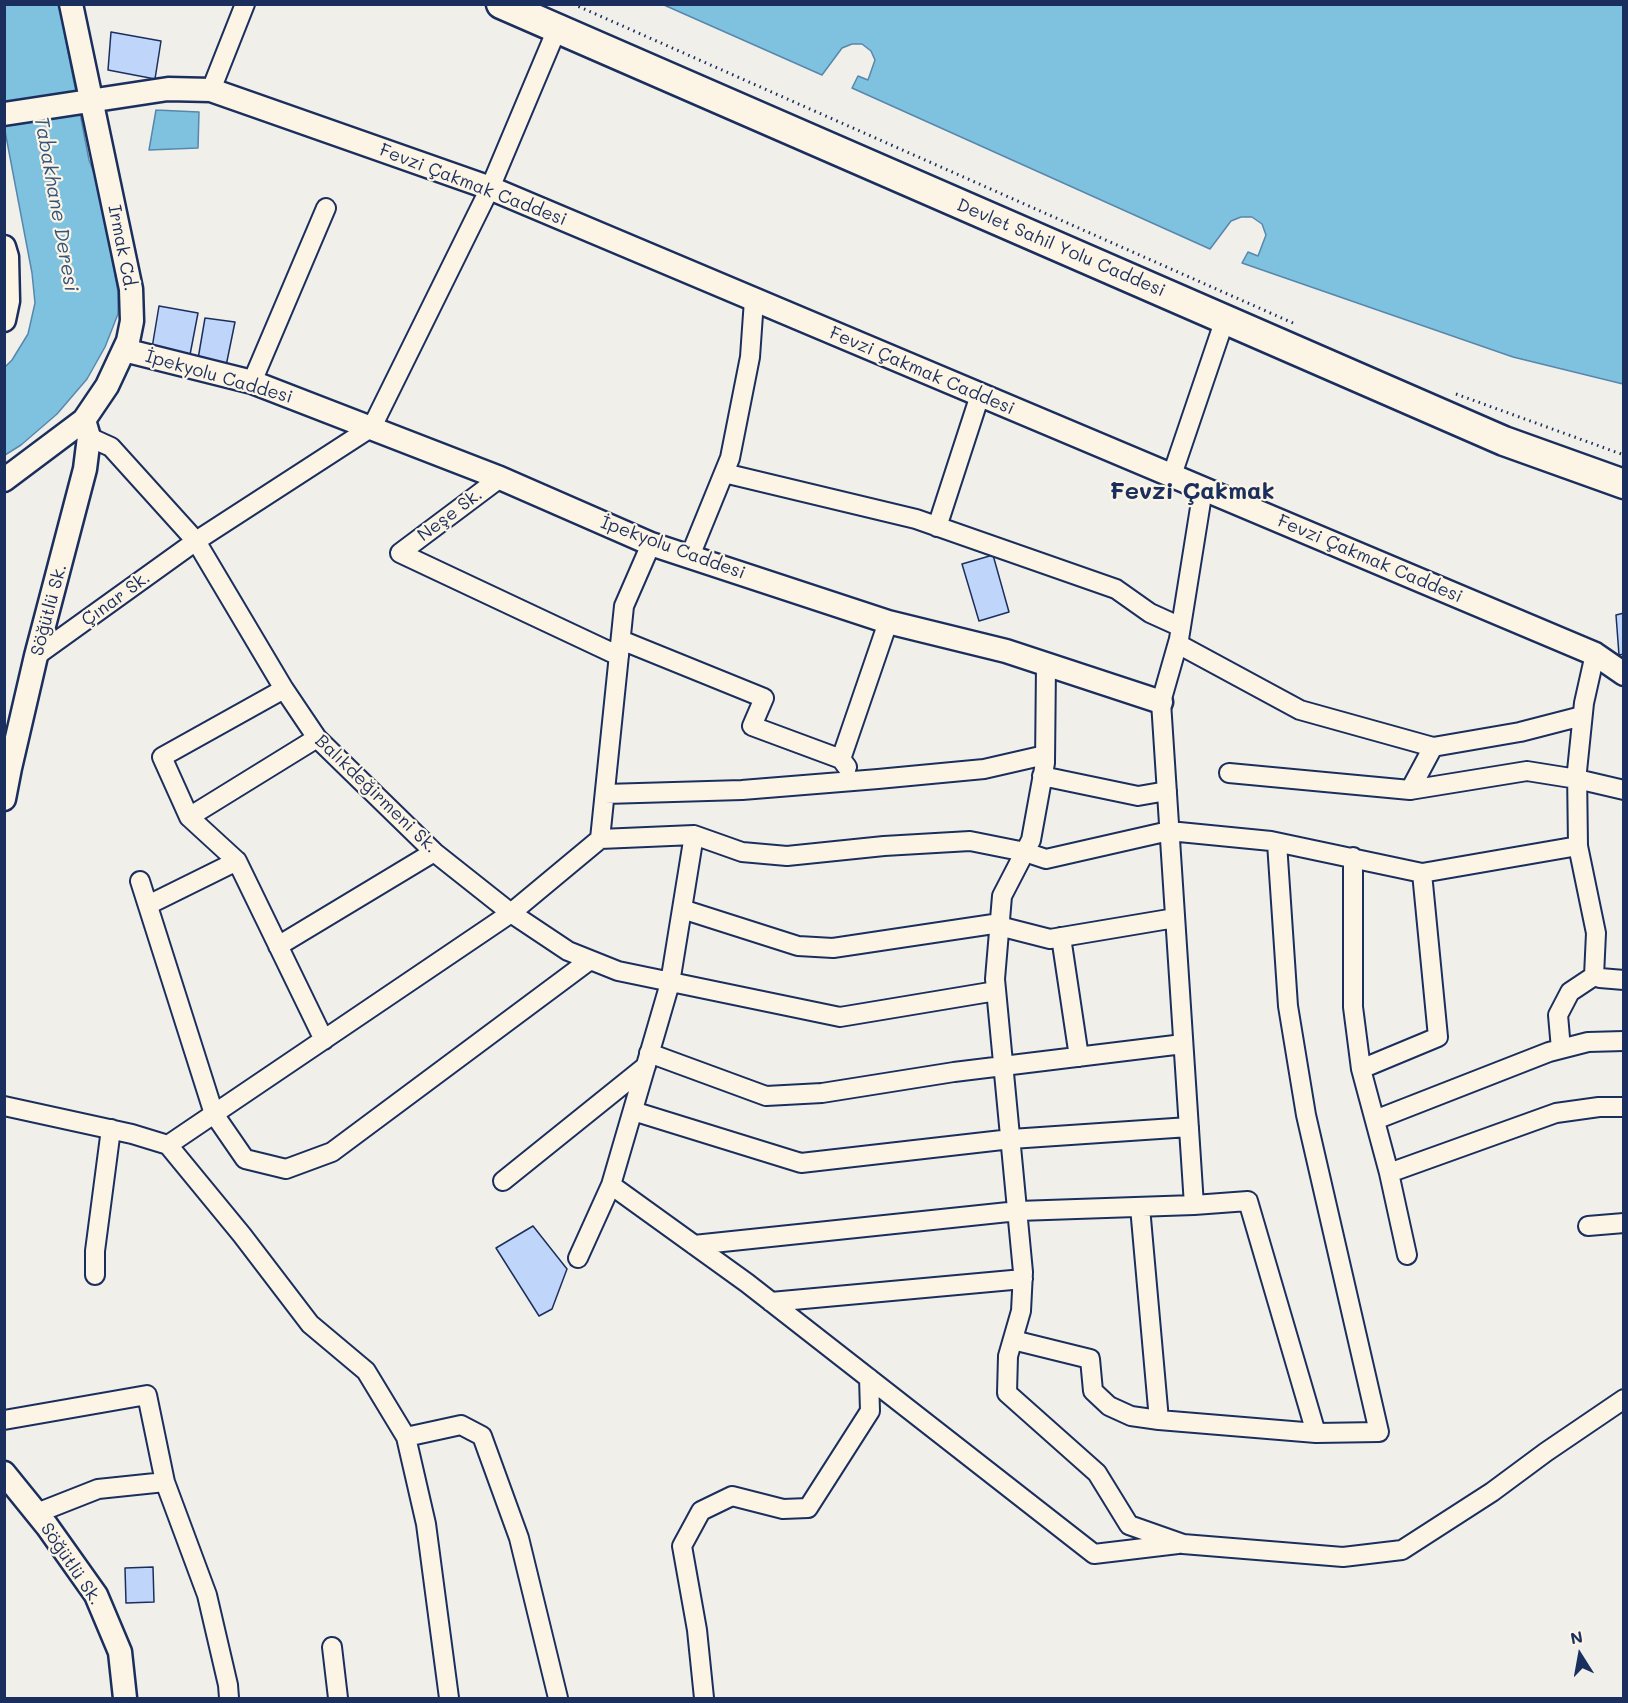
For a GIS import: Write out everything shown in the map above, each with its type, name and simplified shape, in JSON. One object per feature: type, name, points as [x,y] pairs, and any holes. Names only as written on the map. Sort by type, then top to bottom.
[{"type":"main road","name":"Devlet Sahil Yolu Caddesi","points":[[501,4],[1504,441],[1623,484]]},
{"type":"main road","name":"Devlet Sahil Yolu Caddesi","points":[[532,4],[1419,392],[1623,466]]},
{"type":"street","name":"Irmak Cd.","points":[[4,480],[87,429],[128,341],[132,321],[131,290],[85,100],[71,4]]},
{"type":"street","points":[[211,90],[245,4]]},
{"type":"street","points":[[372,427],[490,188],[557,29]]},
{"type":"street","name":"Fevzi Çakmak Caddesi","points":[[4,114],[168,89],[211,90],[490,188],[1595,654],[1623,674]]},
{"type":"street","points":[[252,382],[326,208]]},
{"type":"street","points":[[4,248],[7,257],[8,301],[4,320]]},
{"type":"street","points":[[690,556],[730,459],[750,357],[754,300]]},
{"type":"street","points":[[1172,476],[1225,319]]},
{"type":"street","name":"İpekyolu Caddesi","points":[[124,350],[252,382],[500,478],[651,544],[888,622],[1006,651],[1161,702]]},
{"type":"street","points":[[937,527],[981,395]]},
{"type":"street","name":"Çınar Sk.","points":[[36,656],[196,541],[372,427]]},
{"type":"street","name":"Balıkdeğirmeni Sk.","points":[[87,429],[111,447],[196,541],[317,738],[434,852],[511,913],[568,951],[618,970],[670,983],[840,1017],[996,991]]},
{"type":"street","name":"Söğütlü Sk.","points":[[4,800],[6,775],[85,469],[87,429]]},
{"type":"street","points":[[724,473],[916,519],[1116,589],[1179,636],[1300,710],[1433,747],[1520,732],[1582,716]]},
{"type":"street","name":"Neşe Sk.","points":[[500,478],[400,553],[620,648]]},
{"type":"street","points":[[1194,1205],[1161,702],[1179,636],[1203,489]]},
{"type":"street","points":[[600,838],[624,606],[651,544]]},
{"type":"street","points":[[841,759],[888,622]]},
{"type":"street","points":[[620,648],[764,698],[752,726],[841,759],[856,781]]},
{"type":"street","points":[[1594,976],[1596,933],[1578,846],[1577,779],[1582,716],[1595,654]]},
{"type":"street","points":[[1046,664],[1045,755],[1042,776],[1031,840],[1002,896],[995,979],[1023,1279],[1022,1311],[1008,1356],[1007,1393],[1097,1473],[1128,1525],[1183,1544]]},
{"type":"street","points":[[285,689],[162,757],[189,817],[237,861],[324,1040]]},
{"type":"street","points":[[189,817],[317,738]]},
{"type":"street","points":[[1410,789],[1433,747]]},
{"type":"street","points":[[605,794],[742,790],[856,781],[984,769],[1045,755]]},
{"type":"street","points":[[1229,773],[1410,789],[1527,771],[1577,779],[1623,790]]},
{"type":"street","points":[[1042,776],[1138,796],[1167,791]]},
{"type":"street","points":[[168,1145],[511,913],[600,838],[694,835],[742,852],[787,856],[884,846],[970,842],[1025,852],[1046,859],[1169,831],[1277,843],[1422,873],[1578,846]]},
{"type":"street","points":[[578,1258],[610,1185],[670,983],[694,835]]},
{"type":"street","points":[[1013,1340],[1090,1359],[1093,1391],[1109,1406],[1131,1416],[1316,1433],[1379,1432],[1306,1115],[1288,1006],[1277,843]]},
{"type":"street","points":[[278,946],[434,852]]},
{"type":"street","points":[[1353,857],[1353,1006],[1361,1069],[1389,1173],[1407,1255]]},
{"type":"street","points":[[148,905],[237,861]]},
{"type":"street","points":[[1361,1069],[1438,1037],[1422,873]]},
{"type":"street","points":[[140,882],[214,1114],[245,1159],[286,1169],[332,1152],[590,960]]},
{"type":"street","points":[[682,909],[798,946],[833,948],[1000,925],[1050,939],[1175,918]]},
{"type":"street","points":[[1061,937],[1079,1058]]},
{"type":"street","points":[[1594,976],[1623,980]]},
{"type":"street","points":[[1561,1049],[1558,1015],[1570,992],[1594,976]]},
{"type":"street","points":[[1375,1120],[1561,1049],[1588,1042],[1623,1041]]},
{"type":"street","points":[[647,1060],[766,1096],[822,1093],[954,1072],[1183,1044]]},
{"type":"street","points":[[503,1182],[647,1060]]},
{"type":"street","points":[[4,1106],[111,1129],[168,1145],[242,1235],[310,1324],[366,1371],[406,1437],[426,1524],[449,1698]]},
{"type":"street","points":[[1389,1173],[1556,1113],[1599,1107],[1623,1107]]},
{"type":"street","points":[[633,1111],[801,1163],[1011,1139],[1189,1127]]},
{"type":"street","points":[[95,1275],[95,1251],[111,1129]]},
{"type":"street","points":[[610,1185],[771,1302],[1094,1554],[1183,1544],[1343,1557],[1402,1550],[1492,1492],[1623,1399]]},
{"type":"street","points":[[694,1245],[1018,1211],[1248,1201],[1316,1433]]},
{"type":"street","points":[[1140,1207],[1159,1420]]},
{"type":"street","points":[[1588,1226],[1623,1223]]},
{"type":"street","points":[[771,1302],[1023,1279]]},
{"type":"street","points":[[704,1698],[697,1630],[682,1546],[701,1510],[732,1496],[783,1509],[808,1508],[870,1411],[869,1378]]},
{"type":"street","points":[[4,1420],[147,1395],[165,1482],[207,1595],[229,1698]]},
{"type":"street","points":[[406,1437],[460,1425],[482,1436],[519,1539],[558,1698]]},
{"type":"street","name":"Söğütlü Sk.","points":[[4,1473],[37,1513],[96,1595],[120,1652],[125,1698]]},
{"type":"street","points":[[37,1513],[98,1488],[165,1482]]},
{"type":"street","points":[[332,1647],[338,1698]]},
{"type":"path","points":[[573,4],[1296,324]]},
{"type":"path","points":[[1448,391],[1623,455]]},
{"type":"water","name":"Tabakhane Deresi","points":[[5,5],[59,5],[89,160],[99,186],[118,292],[118,314],[105,347],[87,379],[57,414],[21,445],[5,455],[5,367],[28,334],[35,303],[32,273],[5,131]]},
{"type":"water","points":[[664,5],[1623,5],[1623,384],[1513,357],[1242,263],[1248,252],[1258,256],[1266,235],[1262,224],[1252,217],[1241,217],[1231,221],[1210,249],[852,88],[858,76],[868,80],[875,60],[871,51],[862,44],[852,44],[842,48],[822,75]]},
{"type":"water","points":[[156,110],[199,112],[198,148],[149,150]]},
{"type":"building","points":[[111,32],[161,41],[155,79],[108,70]]},
{"type":"building","points":[[159,306],[198,313],[189,360],[152,348]]},
{"type":"building","points":[[205,318],[235,322],[226,366],[198,359]]},
{"type":"building","points":[[993,555],[1009,612],[979,621],[962,564]]},
{"type":"building","points":[[1624,613],[1624,654],[1619,655],[1616,615]]},
{"type":"building","points":[[533,1226],[567,1269],[552,1309],[539,1316],[496,1248]]},
{"type":"building","points":[[153,1567],[154,1602],[126,1603],[125,1568]]},
{"type":"district","name":"Fevzi Çakmak","points":[[1192,492]]}]
